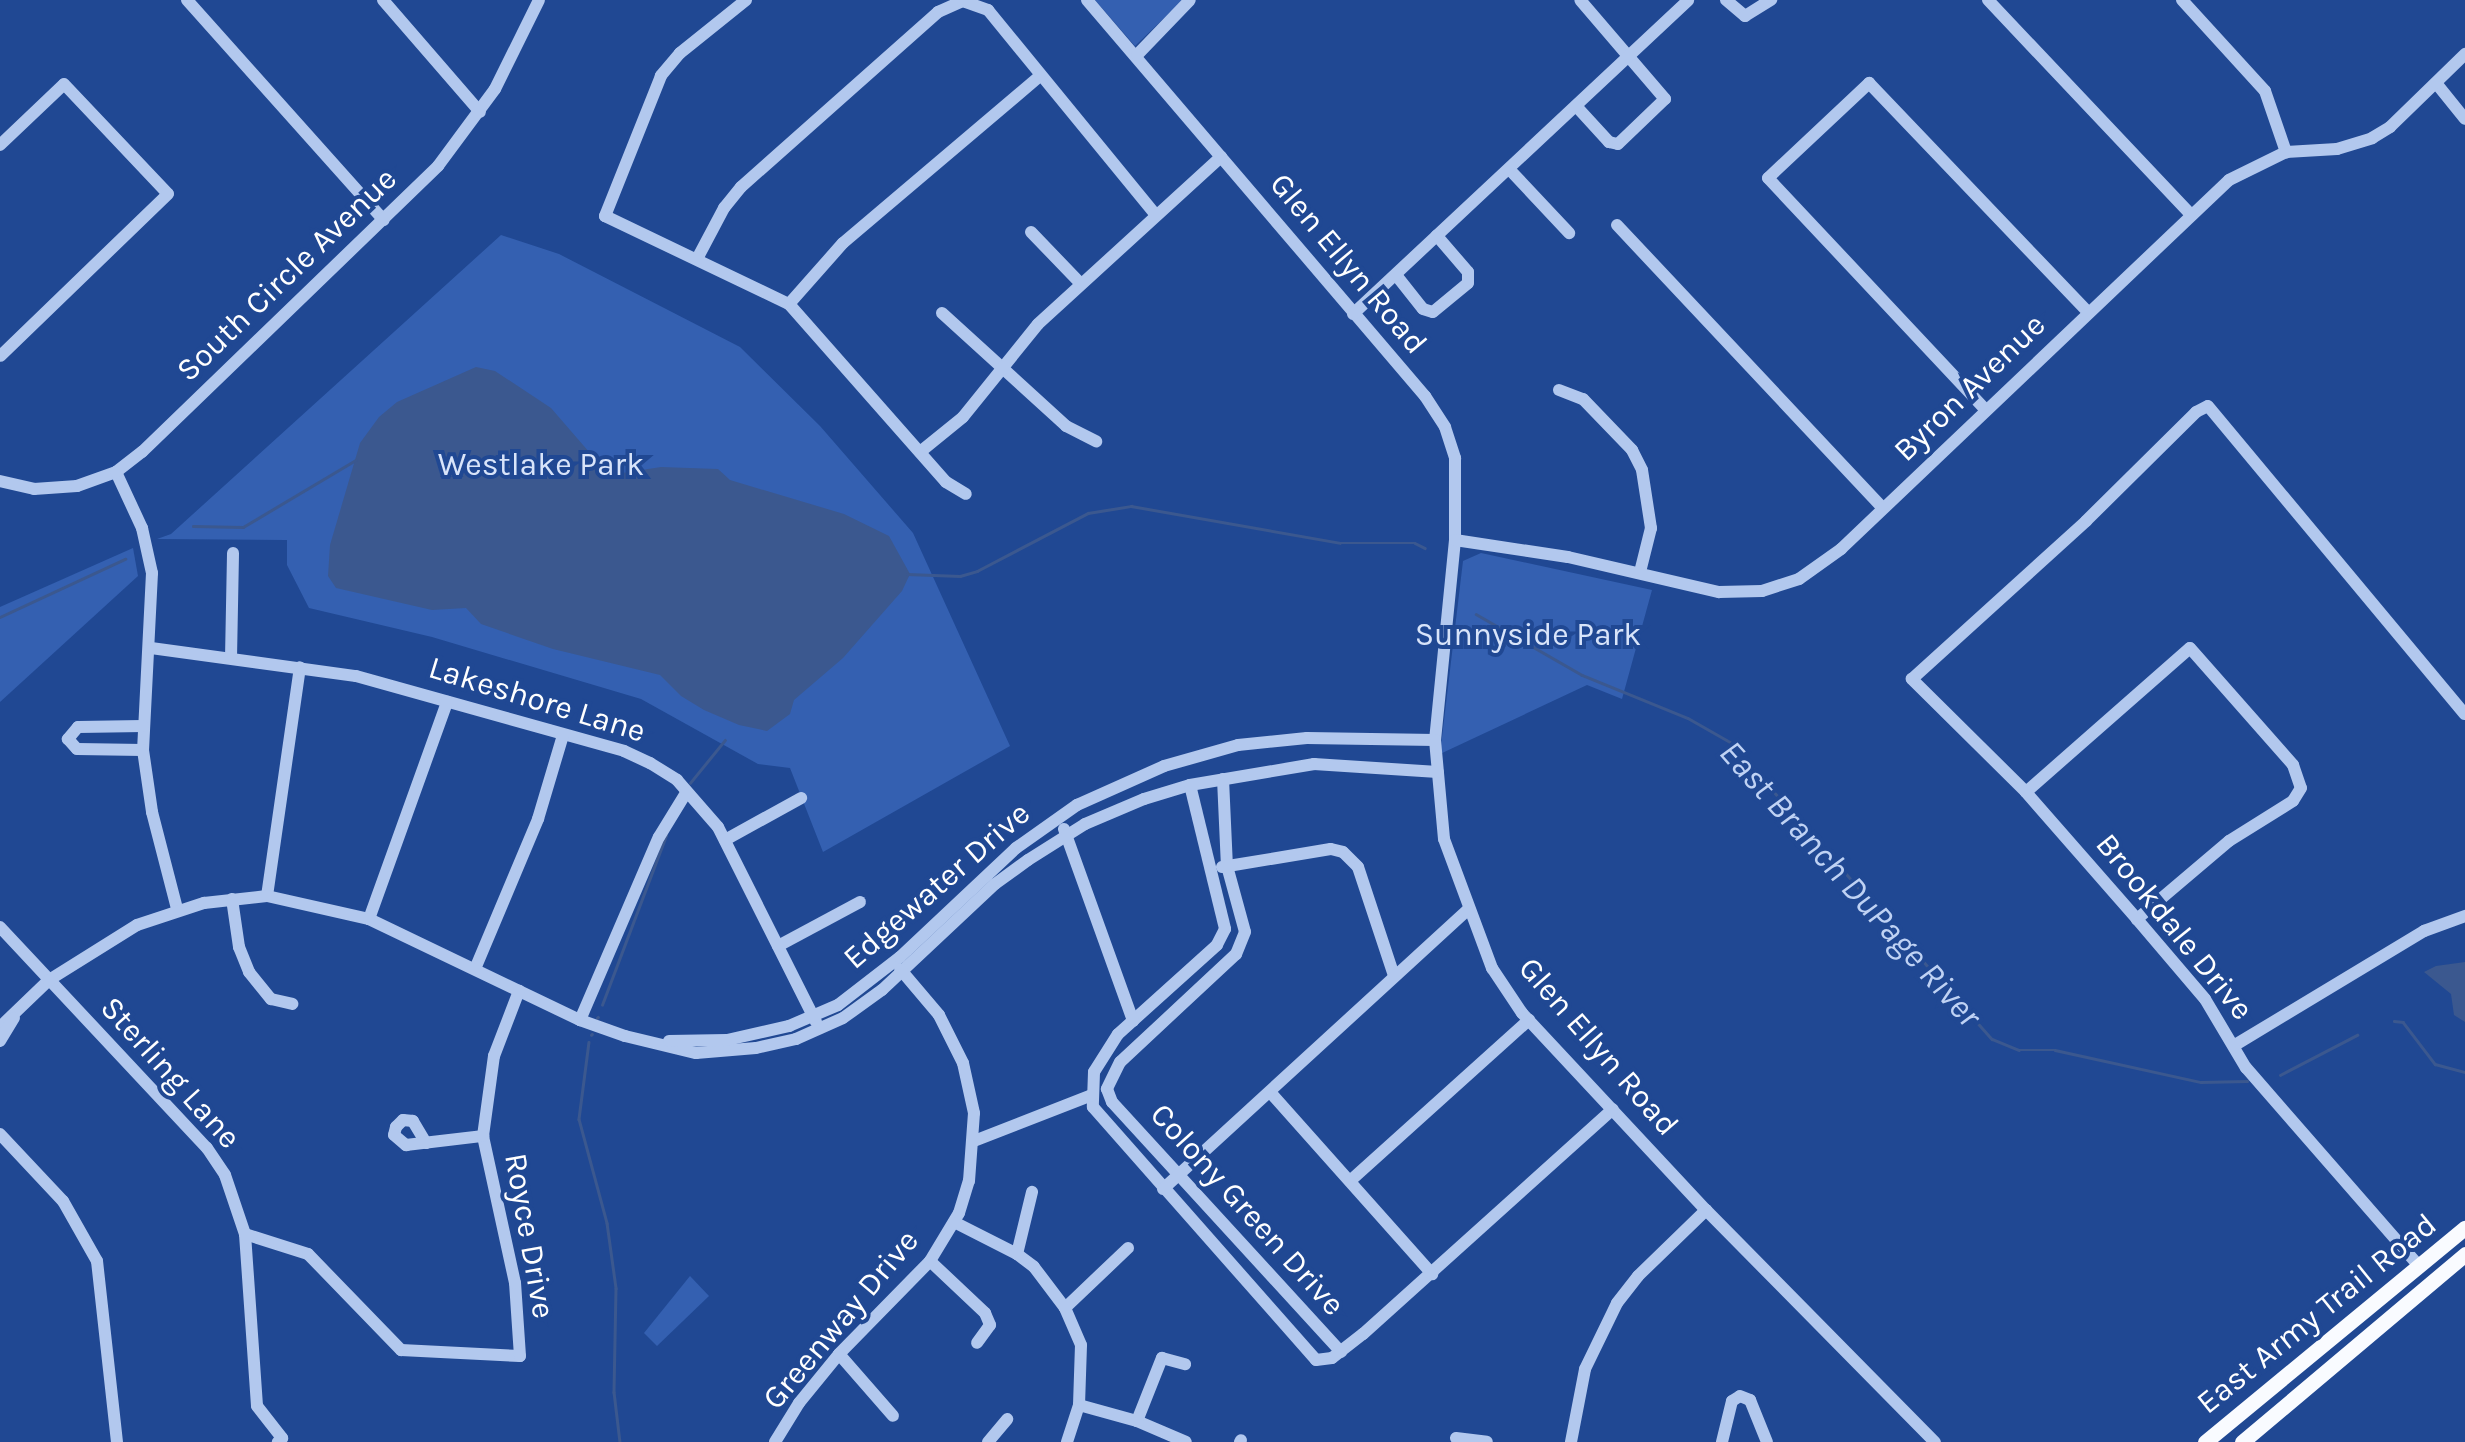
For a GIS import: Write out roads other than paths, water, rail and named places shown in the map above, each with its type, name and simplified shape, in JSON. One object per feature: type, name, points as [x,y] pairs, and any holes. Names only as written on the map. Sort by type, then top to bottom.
[{"type":"main road","name":"East Army Trail Road","points":[[2205,1442],[2465,1228]]},
{"type":"main road","name":"East Army Trail Road","points":[[2242,1442],[2465,1254]]},
{"type":"main road","points":[[2425,1261],[2430,1283]]},
{"type":"street","points":[[187,0],[384,220]]},
{"type":"street","points":[[383,0],[480,112]]},
{"type":"street","name":"South Circle Avenue","points":[[0,481],[34,490],[64,488],[116,472],[438,166],[480,112],[539,0]]},
{"type":"street","points":[[746,0],[680,52],[660,76],[605,216],[790,304],[946,482],[966,494]]},
{"type":"street","name":"Glen Ellyn Road","points":[[1087,0],[1425,396],[1445,427],[1456,458],[1454,540],[1435,740],[1444,838],[1492,968],[1529,1020],[1706,1210],[1935,1442]]},
{"type":"street","points":[[1137,55],[1190,0]]},
{"type":"street","points":[[1576,106],[1608,142],[1618,144],[1666,99],[1580,0]]},
{"type":"street","points":[[1352,314],[1688,0]]},
{"type":"street","points":[[1726,0],[1745,16],[1771,0]]},
{"type":"street","points":[[1988,0],[2191,216]]},
{"type":"street","points":[[2182,0],[2265,91],[2286,152]]},
{"type":"street","points":[[698,259],[724,208],[741,187],[938,12],[963,1],[988,10],[1155,214]]},
{"type":"street","name":"Byron Avenue","points":[[1454,540],[1640,572],[1718,592],[1772,589],[1824,564],[2239,172],[2286,152],[2337,149],[2372,138],[2465,54]]},
{"type":"street","points":[[790,304],[842,243],[1039,77]]},
{"type":"street","points":[[1986,410],[1764,178],[1868,80],[2088,312]]},
{"type":"street","points":[[2436,83],[2465,119]]},
{"type":"street","points":[[0,145],[64,84],[168,194],[0,356]]},
{"type":"street","points":[[920,452],[963,417],[1038,324],[1221,157]]},
{"type":"street","points":[[1508,168],[1569,232]]},
{"type":"street","points":[[1617,225],[1883,508]]},
{"type":"street","points":[[1031,232],[1081,284]]},
{"type":"street","points":[[1396,274],[1423,309],[1433,312],[1468,283],[1468,272],[1437,236]]},
{"type":"street","points":[[942,313],[1066,426],[1096,441]]},
{"type":"street","points":[[1559,390],[1584,399],[1632,450],[1642,470],[1650,528],[1640,572]]},
{"type":"street","name":"Brookdale Drive","points":[[2425,1261],[2256,1080],[2205,999],[2026,792],[1912,679],[2086,521],[2200,408],[2208,406],[2465,714]]},
{"type":"street","points":[[116,472],[142,528],[152,573],[144,750],[152,812],[177,909]]},
{"type":"street","points":[[231,658],[233,553]]},
{"type":"street","name":"Lakeshore Lane","points":[[151,648],[356,676],[637,756],[677,780],[700,803],[725,840],[817,1022]]},
{"type":"street","points":[[2026,792],[2190,648],[2294,766],[2301,788],[2293,802],[2229,841],[2137,920]]},
{"type":"street","points":[[267,896],[300,667]]},
{"type":"street","points":[[370,919],[448,702]]},
{"type":"street","points":[[143,726],[78,727],[69,732],[68,738],[77,749],[144,750]]},
{"type":"street","points":[[474,969],[538,819],[564,735]]},
{"type":"street","name":"Edgewater Drive","points":[[898,968],[1016,848],[1118,784],[1238,745],[1308,738],[1435,740]]},
{"type":"street","name":"Edgewater Drive","points":[[0,1041],[15,1016],[49,980],[98,946],[177,909],[267,896],[370,919],[580,1020],[646,1042],[696,1053],[726,1052],[796,1038],[817,1022],[843,1018],[995,884],[1066,834],[1144,799],[1190,785],[1314,764],[1438,772]]},
{"type":"street","name":"Colony Green Drive","points":[[1092,1095],[1098,1116],[1316,1360],[1324,1362],[1341,1352],[1112,1102],[1107,1089],[1120,1062],[1236,954],[1245,932],[1227,866],[1222,779]]},
{"type":"street","points":[[974,1141],[1092,1095],[1094,1072],[1118,1034],[1216,946],[1225,929],[1190,785]]},
{"type":"street","points":[[580,1020],[659,838],[686,793]]},
{"type":"street","points":[[725,840],[801,798]]},
{"type":"street","points":[[1060,818],[1133,1021]]},
{"type":"street","points":[[1210,870],[1331,848],[1351,857],[1394,976]]},
{"type":"street","points":[[232,900],[239,947],[249,972],[271,999],[292,1004]]},
{"type":"street","points":[[778,946],[860,902]]},
{"type":"street","points":[[1163,1189],[1469,909]]},
{"type":"street","points":[[2235,1046],[2424,930],[2465,916]]},
{"type":"street","name":"Sterling Lane","points":[[0,927],[207,1148],[233,1192],[245,1234],[257,1406],[280,1440]]},
{"type":"street","name":"Greenway Drive","points":[[775,1442],[799,1403],[839,1354],[930,1261],[954,1222],[970,1181],[974,1141],[971,1095],[957,1048],[938,1015],[898,968]]},
{"type":"street","name":"Royce Drive","points":[[245,1234],[308,1254],[401,1350],[520,1356],[508,1244],[483,1136],[494,1056],[519,990]]},
{"type":"street","name":"Edgewater Drive","points":[[0,1026],[15,1016]]},
{"type":"street","points":[[1350,1181],[1529,1020]]},
{"type":"street","points":[[1270,1092],[1432,1274]]},
{"type":"street","points":[[1341,1352],[1614,1110]]},
{"type":"street","points":[[0,1134],[63,1201],[97,1261],[117,1442]]},
{"type":"street","points":[[426,1143],[483,1136]]},
{"type":"street","points":[[1018,1254],[1032,1192]]},
{"type":"street","points":[[1570,1442],[1585,1369],[1617,1302],[1706,1210]]},
{"type":"street","points":[[954,1222],[1018,1254],[1034,1267],[1065,1308],[1081,1344],[1079,1404],[1067,1442]]},
{"type":"street","points":[[1065,1308],[1128,1248]]},
{"type":"street","points":[[930,1261],[984,1313],[990,1325],[977,1343]]},
{"type":"street","points":[[839,1354],[893,1416]]},
{"type":"street","points":[[1138,1421],[1162,1358],[1186,1364]]},
{"type":"street","points":[[1722,1442],[1732,1401],[1740,1396],[1750,1400],[1767,1442]]},
{"type":"street","points":[[1079,1404],[1138,1421],[1183,1442]]},
{"type":"street","points":[[988,1442],[1006,1419]]},
{"type":"street","points":[[1456,1438],[1488,1442]]},
{"type":"waterway","points":[[193,526],[243,527],[356,460]]},
{"type":"waterway","name":"East Branch DuPage River","points":[[907,574],[960,576],[977,571],[1088,513],[1131,506],[1340,543],[1415,543],[1425,548]]},
{"type":"waterway","points":[[0,617],[125,559]]},
{"type":"waterway","name":"East Branch DuPage River","points":[[1476,614],[1582,675],[1688,718],[1730,742],[1992,1039],[2019,1050],[2055,1050],[2201,1082],[2247,1081]]},
{"type":"waterway","points":[[690,783],[725,740]]},
{"type":"waterway","points":[[602,1005],[666,836]]},
{"type":"waterway","name":"East Branch DuPage River","points":[[2394,1021],[2403,1022],[2435,1064],[2465,1072]]},
{"type":"waterway","name":"East Branch DuPage River","points":[[2280,1075],[2357,1035]]},
{"type":"waterway","points":[[589,1042],[579,1119],[607,1223],[616,1288],[614,1392],[620,1442]]},
{"type":"park label","name":"Westlake Park","points":[[541,465]]},
{"type":"park label","name":"Sunnyside Park","points":[[1528,635]]}]
